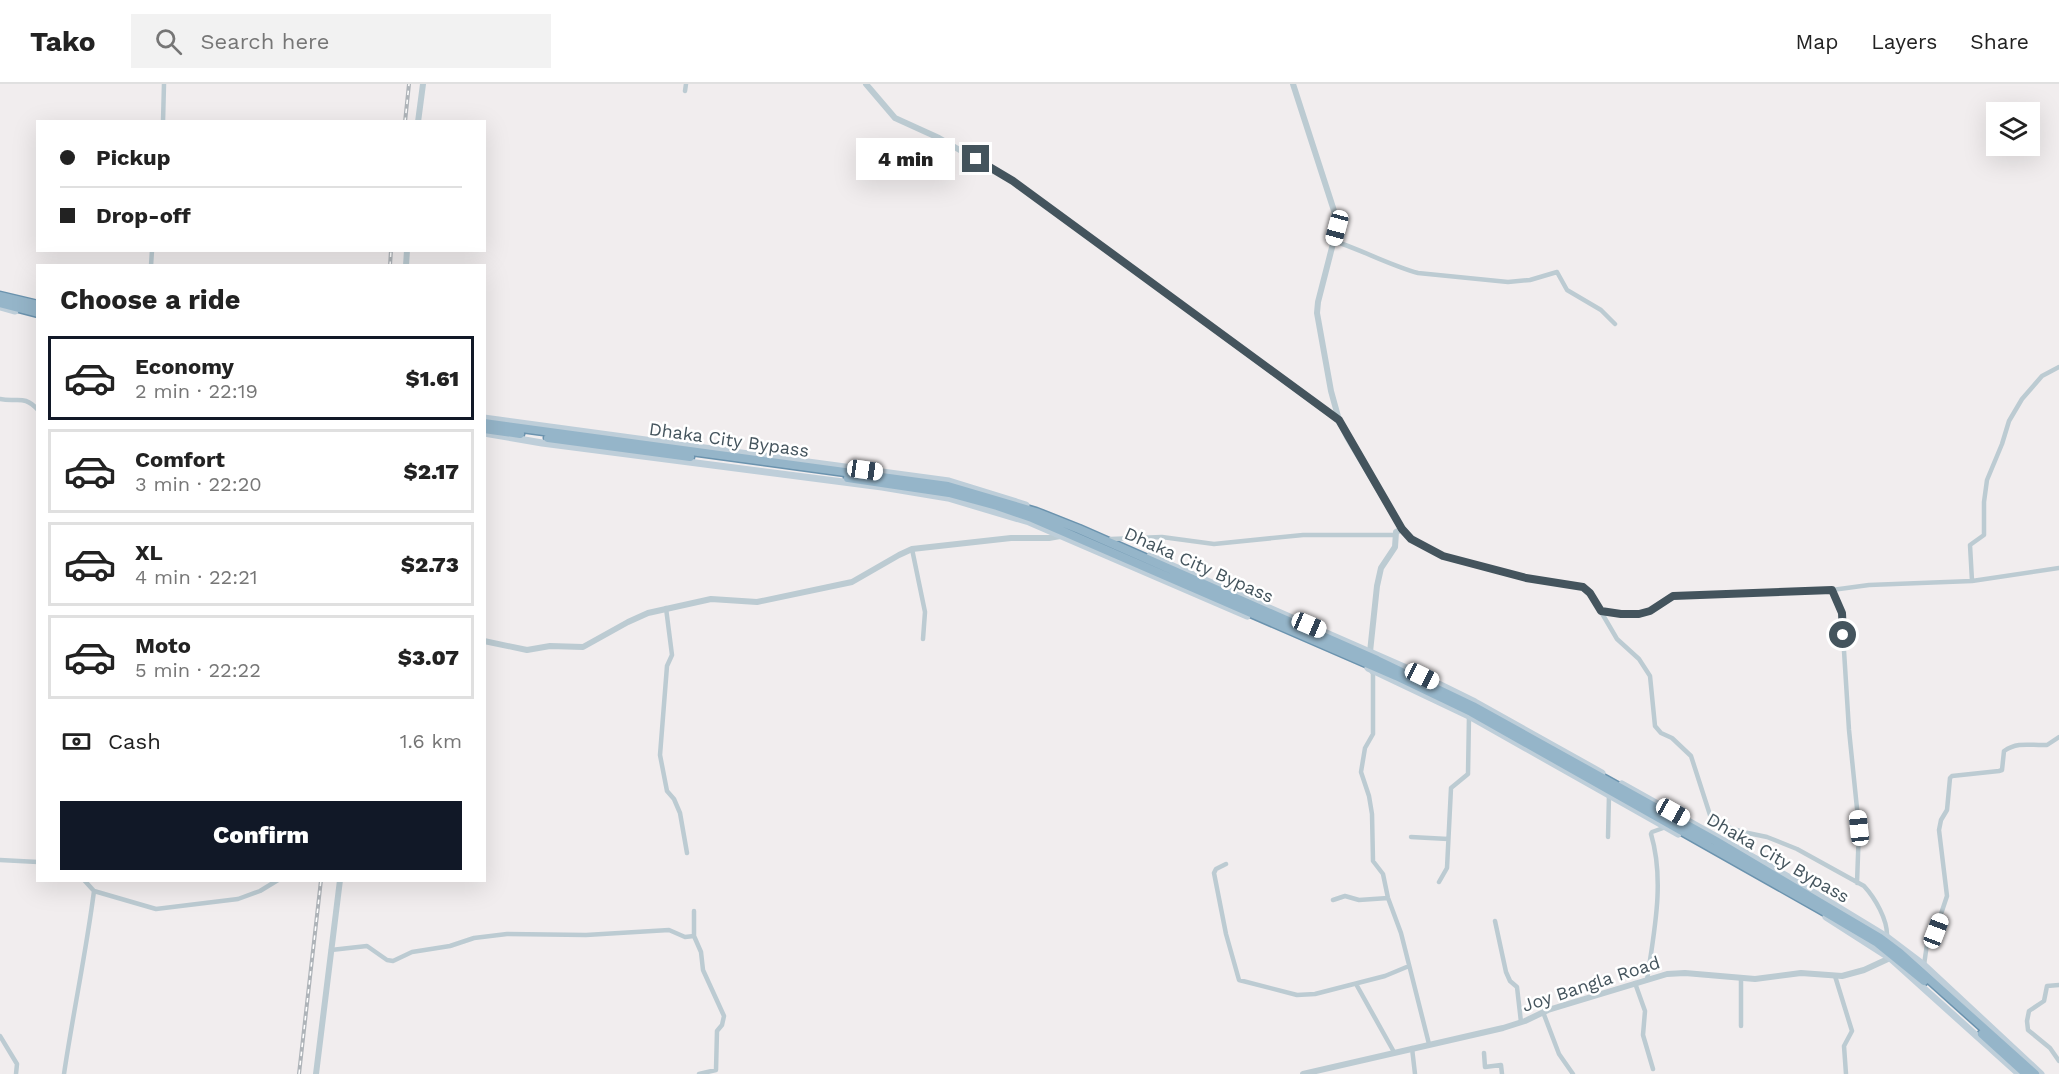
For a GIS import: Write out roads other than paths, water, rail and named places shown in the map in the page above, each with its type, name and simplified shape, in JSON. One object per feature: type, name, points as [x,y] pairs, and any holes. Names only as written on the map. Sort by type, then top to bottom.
[{"type":"highway","points":[[0,294],[36,303]]},
{"type":"highway","points":[[0,305],[36,314]]},
{"type":"highway","name":"Dhaka City Bypass","points":[[486,420],[537,431],[948,486],[1036,512],[1078,529],[1377,660],[1462,701],[1716,841],[1880,938],[1900,953],[2035,1074]]},
{"type":"highway","name":"Dhaka City Bypass","points":[[486,431],[949,493],[1032,518],[1396,676],[1471,712],[1668,822],[1876,942],[1923,980],[2026,1074]]},
{"type":"main road","points":[[486,420],[949,481],[1037,509],[1111,539],[1370,652],[1475,702],[1719,837],[1887,937],[1924,966],[2041,1074]]},
{"type":"main road","points":[[486,431],[576,447],[882,487],[948,498],[1029,522],[1371,670],[1469,716],[1819,913],[1890,958],[2019,1074]]},
{"type":"street","points":[[163,120],[164,84]]},
{"type":"street","points":[[418,120],[423,84]]},
{"type":"street","points":[[685,91],[686,84]]},
{"type":"street","points":[[866,84],[895,117],[939,138],[1013,181],[1339,420]]},
{"type":"street","points":[[1293,84],[1337,220],[1317,313],[1331,391],[1339,420],[1402,529],[1411,539],[1443,556],[1526,578],[1583,587],[1590,593],[1617,639],[1639,659],[1650,676],[1655,726],[1691,756],[1711,818],[1730,828],[1767,837],[1797,849],[1857,883],[1870,894],[1887,925],[1887,937]]},
{"type":"street","points":[[1334,241],[1418,273],[1508,282],[1530,280],[1557,272],[1567,290],[1601,310],[1615,324]]},
{"type":"street","points":[[1972,581],[1970,545],[1984,535],[1987,480],[2009,421],[2022,399],[2042,376],[2059,367]]},
{"type":"street","points":[[0,399],[24,400],[36,408]]},
{"type":"street","points":[[1111,539],[1162,537],[1214,544],[1303,535],[1395,535],[1402,529]]},
{"type":"street","points":[[1370,652],[1377,586],[1381,568],[1395,547],[1395,535]]},
{"type":"street","points":[[486,641],[527,650],[550,646],[583,647],[628,622],[666,608],[711,599],[758,602],[852,582],[912,549],[1011,538],[1060,536]]},
{"type":"street","points":[[912,549],[925,612],[923,639]]},
{"type":"street","points":[[1601,611],[1639,614],[1650,611],[1673,596],[1832,590],[1869,585],[1972,581],[2059,568]]},
{"type":"street","points":[[1832,590],[1842,619],[1849,730],[1859,828],[1857,883]]},
{"type":"street","points":[[666,608],[672,655],[667,666],[660,754],[667,791],[674,799],[680,813],[687,853]]},
{"type":"street","points":[[1371,670],[1373,675],[1373,734],[1365,748],[1361,772],[1371,805],[1373,861],[1383,872],[1388,898],[1401,933],[1430,1044]]},
{"type":"street","points":[[1439,882],[1447,868],[1451,788],[1468,774],[1469,716]]},
{"type":"street","points":[[1924,966],[1927,944],[1934,935],[1947,896],[1939,830],[1941,820],[1947,810],[1950,778],[2002,770],[2004,751],[2007,749],[2022,743],[2047,745],[2059,737]]},
{"type":"street","points":[[1608,837],[1609,795]]},
{"type":"street","points":[[1647,980],[1656,926],[1658,875],[1657,856],[1651,834],[1666,827]]},
{"type":"street","points":[[1411,837],[1448,839]]},
{"type":"street","points":[[0,860],[36,862]]},
{"type":"street","points":[[1226,864],[1216,869],[1214,873],[1226,934],[1239,980],[1298,994],[1315,994],[1389,975],[1409,966]]},
{"type":"street","points":[[86,882],[94,891],[150,908],[238,899],[260,891],[275,882]]},
{"type":"street","points":[[316,1074],[340,882]]},
{"type":"street","points":[[64,1074],[75,999],[87,945],[94,891]]},
{"type":"street","points":[[1332,900],[1345,896],[1359,900],[1388,898]]},
{"type":"street","points":[[694,911],[694,936],[701,952],[703,970],[724,1016],[722,1025],[717,1031],[716,1070],[699,1074]]},
{"type":"street","points":[[1495,921],[1506,972],[1516,987],[1521,1022]]},
{"type":"street","points":[[331,951],[367,946],[387,960],[393,961],[412,952],[450,946],[474,938],[507,934],[586,935],[669,930],[686,937],[694,936]]},
{"type":"street","name":"Joy Bangla Road","points":[[1307,1074],[1521,1022],[1543,1012],[1680,972],[1741,978],[1766,978],[1801,973],[1852,975],[1890,958]]},
{"type":"street","points":[[1835,976],[1852,1031],[1844,1046],[1845,1074]]},
{"type":"street","points":[[1741,978],[1742,1026]]},
{"type":"street","points":[[1356,984],[1394,1052]]},
{"type":"street","points":[[1635,984],[1645,1011],[1644,1035],[1653,1069]]},
{"type":"street","points":[[2059,985],[2047,986],[2044,1001],[2029,1011],[2027,1026],[2028,1030],[2050,1048],[2059,1061]]},
{"type":"street","points":[[1543,1012],[1559,1054],[1573,1074]]},
{"type":"street","points":[[0,1036],[17,1064],[16,1074]]},
{"type":"street","points":[[1412,1048],[1415,1074]]},
{"type":"street","points":[[1484,1053],[1485,1067],[1501,1065],[1502,1074]]},
{"type":"railway","points":[[405,120],[409,84]]},
{"type":"railway","points":[[390,264],[391,252]]},
{"type":"railway","points":[[299,1074],[321,882]]}]
